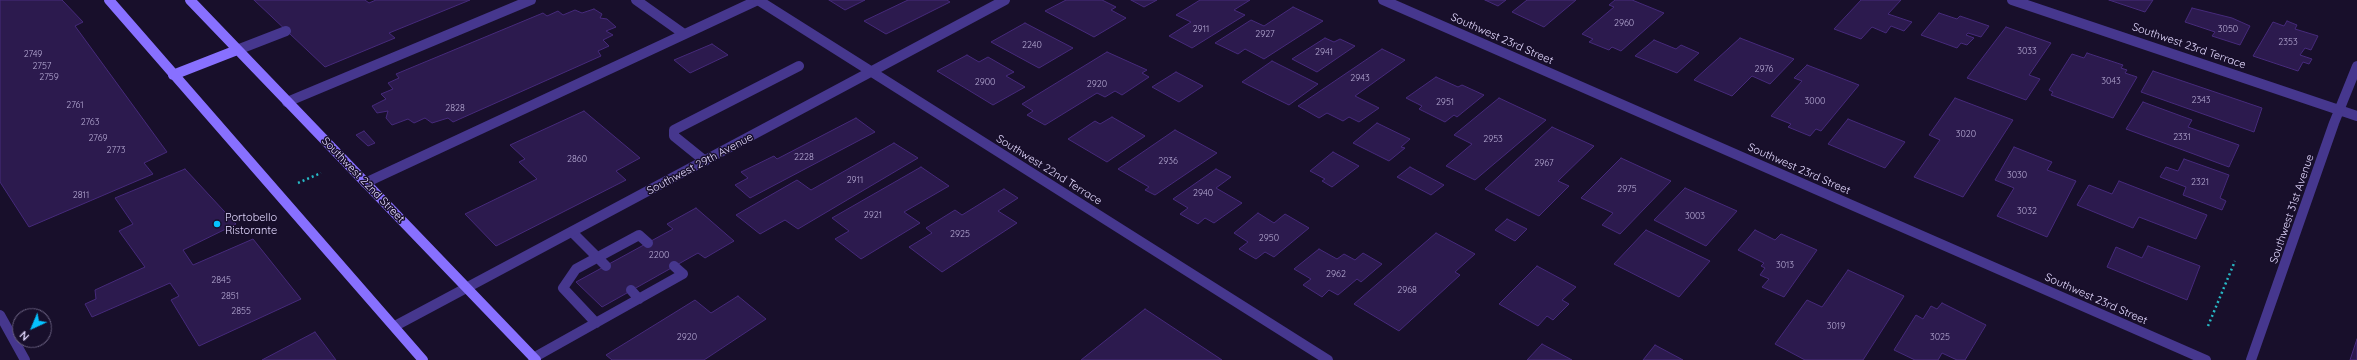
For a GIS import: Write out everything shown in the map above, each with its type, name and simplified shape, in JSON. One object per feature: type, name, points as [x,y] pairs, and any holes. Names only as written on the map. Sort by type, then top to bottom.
[{"type":"main road","points":[[109,0],[173,75],[395,326],[423,360]]},
{"type":"main road","name":"Southwest 22nd Street","points":[[190,0],[535,359]]},
{"type":"main road","points":[[173,75],[237,50]]},
{"type":"street","points":[[287,102],[531,0]]},
{"type":"street","points":[[636,0],[684,34]]},
{"type":"street","points":[[365,183],[758,0]]},
{"type":"street","name":"Southwest 22nd Terrace","points":[[758,0],[1328,360]]},
{"type":"street","name":"Southwest 29th Avenue","points":[[395,326],[705,162],[1005,0]]},
{"type":"street","name":"Southwest 23rd Street","points":[[1383,0],[2206,360]]},
{"type":"street","name":"Southwest 23rd Terrace","points":[[2012,0],[2357,116]]},
{"type":"street","points":[[237,50],[286,31]]},
{"type":"street","points":[[705,162],[674,136],[674,130],[799,66]]},
{"type":"street","name":"Southwest 31st Avenue","points":[[2251,360],[2357,66]]},
{"type":"street","points":[[572,232],[606,266]]},
{"type":"street","points":[[596,323],[563,288],[576,269],[639,235],[648,243]]},
{"type":"street","points":[[535,359],[596,323],[635,295],[683,274],[674,266]]},
{"type":"street","points":[[0,315],[25,360]]},
{"type":"path","points":[[297,183],[321,173]]},
{"type":"path","points":[[2208,326],[2235,261]]},
{"type":"building","points":[[0,0],[62,0],[83,22],[75,26],[167,152],[144,163],[153,174],[29,227],[0,182]]},
{"type":"building","points":[[254,0],[365,0],[369,3],[376,0],[470,0],[389,33],[395,38],[325,67]]},
{"type":"building","points":[[829,0],[865,0],[845,10]]},
{"type":"building","points":[[908,0],[947,0],[950,2],[886,34],[864,21]]},
{"type":"building","points":[[1066,0],[1102,0],[1116,7],[1111,10],[1126,18],[1094,37],[1045,11]]},
{"type":"building","points":[[1131,0],[1157,0],[1144,7]]},
{"type":"building","points":[[1200,0],[1250,0],[1234,10],[1245,15],[1192,48],[1169,36],[1191,22],[1176,15]]},
{"type":"building","points":[[1485,0],[1506,0],[1498,6]]},
{"type":"building","points":[[1527,0],[1576,0],[1544,27],[1512,12]]},
{"type":"building","points":[[1615,0],[1632,0],[1664,13],[1621,51],[1612,47],[1609,50],[1589,42],[1593,39],[1582,34],[1614,7],[1609,5]]},
{"type":"building","points":[[1861,0],[1901,0],[1888,14],[1912,22],[1904,31],[1891,26],[1886,33],[1872,27],[1861,39],[1834,29]]},
{"type":"building","points":[[2109,0],[2153,0],[2145,12]]},
{"type":"building","points":[[1293,7],[1323,21],[1264,59],[1245,49],[1238,54],[1215,43],[1251,20],[1264,26]]},
{"type":"building","points":[[2192,8],[2232,18],[2250,26],[2240,45],[2212,36],[2215,32],[2185,22]]},
{"type":"building","points":[[594,9],[602,14],[600,18],[607,19],[616,27],[606,31],[613,35],[603,40],[609,46],[598,51],[601,56],[453,122],[448,118],[432,123],[425,118],[414,123],[408,119],[392,125],[386,118],[388,111],[377,113],[372,106],[386,99],[381,94],[393,89],[388,83],[399,78],[396,74],[543,13],[547,16],[558,11],[563,15],[575,10],[582,13]]},
{"type":"building","points":[[1939,13],[1957,19],[1960,16],[1989,26],[1981,37],[1968,33],[1966,35],[1974,38],[1967,45],[1961,43],[1957,48],[1921,35]]},
{"type":"building","points":[[2287,21],[2297,25],[2295,29],[2318,36],[2311,50],[2305,48],[2300,55],[2312,59],[2309,64],[2303,62],[2298,71],[2253,56],[2273,22],[2284,26]]},
{"type":"building","points":[[1025,23],[1073,48],[1039,68],[991,42]]},
{"type":"building","points":[[2006,27],[2051,43],[2029,75],[2040,79],[2026,100],[1967,78]]},
{"type":"building","points":[[1325,38],[1334,42],[1340,39],[1355,46],[1317,72],[1292,59]]},
{"type":"building","points":[[1740,38],[1794,59],[1770,84],[1752,76],[1732,96],[1694,80]]},
{"type":"building","points":[[1654,40],[1676,49],[1681,45],[1699,53],[1677,73],[1635,56]]},
{"type":"building","points":[[712,44],[728,55],[690,73],[674,60]]},
{"type":"building","points":[[1382,49],[1405,60],[1355,96],[1379,108],[1359,122],[1349,117],[1343,121],[1327,113],[1319,118],[1298,106]]},
{"type":"building","points":[[1107,52],[1147,70],[1142,73],[1149,77],[1122,95],[1115,91],[1105,97],[1097,93],[1045,125],[1027,115],[1033,111],[1022,104]]},
{"type":"building","points":[[2087,53],[2123,65],[2121,68],[2127,70],[2125,73],[2137,77],[2113,118],[2051,95],[2053,92],[2049,90],[2072,54],[2084,58]]},
{"type":"building","points":[[967,55],[979,62],[988,57],[1014,72],[1006,76],[1025,87],[993,105],[937,71]]},
{"type":"building","points":[[1272,61],[1318,84],[1289,105],[1242,82]]},
{"type":"building","points":[[1807,65],[1859,85],[1821,131],[1816,129],[1810,136],[1788,127],[1791,124],[1771,116],[1802,81],[1794,78]]},
{"type":"building","points":[[2153,71],[2262,108],[2254,132],[2141,92]]},
{"type":"building","points":[[1176,72],[1203,86],[1179,102],[1152,87]]},
{"type":"building","points":[[1436,77],[1458,87],[1462,85],[1484,95],[1457,117],[1454,115],[1445,122],[1419,109],[1422,106],[1406,98]]},
{"type":"building","points":[[1499,98],[1546,120],[1475,180],[1446,166],[1472,144],[1454,135]]},
{"type":"building","points":[[1955,98],[2013,120],[1963,197],[1914,177],[1940,140],[1929,135]]},
{"type":"building","points":[[2143,102],[2192,120],[2188,127],[2239,145],[2229,167],[2126,129]]},
{"type":"building","points":[[584,111],[640,158],[616,171],[626,180],[496,246],[465,214],[537,179],[519,162],[525,159],[510,145]]},
{"type":"building","points":[[1112,117],[1145,136],[1107,162],[1068,139],[1095,121],[1100,124]]},
{"type":"building","points":[[856,118],[875,132],[750,198],[735,185],[748,178],[741,172],[774,156],[777,159]]},
{"type":"building","points":[[1848,119],[1905,142],[1885,168],[1828,144]]},
{"type":"building","points":[[1377,123],[1410,139],[1401,147],[1405,148],[1389,161],[1353,143]]},
{"type":"building","points":[[1552,127],[1594,146],[1558,181],[1569,186],[1539,216],[1485,189]]},
{"type":"building","points":[[1175,130],[1217,153],[1155,195],[1145,190],[1149,187],[1118,169]]},
{"type":"building","points":[[364,131],[375,143],[368,146],[356,135]]},
{"type":"building","points":[[894,143],[918,158],[798,229],[785,220],[760,234],[736,215],[797,180],[811,190]]},
{"type":"building","points":[[2014,147],[2052,162],[2047,170],[2076,181],[2047,237],[1997,216],[2014,188],[1995,180]]},
{"type":"building","points":[[1333,152],[1359,166],[1332,187],[1322,181],[1325,179],[1310,171]]},
{"type":"building","points":[[1621,158],[1671,181],[1620,234],[1602,225],[1613,213],[1581,198]]},
{"type":"building","points":[[2184,159],[2229,175],[2220,198],[2226,201],[2222,210],[2183,195],[2186,187],[2160,177],[2166,167],[2178,171]]},
{"type":"building","points":[[921,167],[949,186],[904,212],[920,223],[861,259],[835,239],[849,231],[832,218]]},
{"type":"building","points":[[1410,167],[1444,185],[1431,195],[1397,177]]},
{"type":"building","points":[[185,169],[236,224],[183,250],[193,265],[253,239],[301,299],[199,346],[171,300],[179,296],[170,283],[92,317],[85,304],[96,299],[95,290],[145,267],[119,231],[133,224],[115,198]]},
{"type":"building","points":[[1216,169],[1231,177],[1216,188],[1242,203],[1214,223],[1205,218],[1198,224],[1180,214],[1188,208],[1173,199]]},
{"type":"building","points":[[2119,181],[2207,215],[2196,239],[2139,217],[2133,228],[2077,205],[2089,185],[2112,194]]},
{"type":"building","points":[[1685,188],[1737,211],[1706,246],[1654,220]]},
{"type":"building","points":[[1004,189],[1018,198],[998,211],[1017,223],[942,272],[909,247],[932,233],[926,228],[955,210],[962,215]]},
{"type":"building","points":[[696,208],[734,241],[705,258],[698,253],[602,307],[576,282],[673,229],[667,224]]},
{"type":"building","points":[[1258,213],[1274,223],[1285,214],[1309,228],[1274,257],[1265,252],[1256,259],[1239,249],[1248,242],[1234,233]]},
{"type":"building","points":[[1507,219],[1527,229],[1515,241],[1495,230]]},
{"type":"building","points":[[1646,230],[1710,261],[1679,297],[1614,264]]},
{"type":"building","points":[[1755,230],[1775,240],[1781,234],[1817,250],[1784,297],[1762,287],[1769,279],[1760,275],[1765,268],[1761,266],[1764,263],[1738,250]]},
{"type":"building","points":[[1436,233],[1475,254],[1455,272],[1460,275],[1399,331],[1354,304]]},
{"type":"building","points":[[2148,246],[2200,266],[2187,300],[2107,267],[2116,247],[2142,258]]},
{"type":"building","points":[[1319,249],[1337,259],[1344,254],[1355,260],[1363,253],[1382,264],[1361,282],[1357,279],[1338,295],[1329,290],[1322,297],[1303,285],[1311,279],[1294,269]]},
{"type":"building","points":[[1537,266],[1576,287],[1562,300],[1569,304],[1553,320],[1547,316],[1538,326],[1499,304]]},
{"type":"building","points":[[1848,270],[1904,296],[1863,360],[1805,360],[1775,344],[1807,300],[1822,307]]},
{"type":"building","points":[[738,296],[766,319],[704,360],[612,360],[606,355],[695,300],[711,313]]},
{"type":"building","points":[[1942,303],[1986,325],[1965,360],[1957,360],[1942,353],[1938,360],[1915,360],[1894,350],[1916,315],[1923,319],[1931,306],[1937,309]]},
{"type":"building","points":[[1145,309],[1222,360],[1081,360]]},
{"type":"building","points":[[315,332],[336,360],[262,360]]},
{"type":"building","points":[[2357,339],[2357,360],[2350,360]]},
{"type":"building","points":[[1542,344],[1572,360],[1527,360]]},
{"type":"building","points":[[1655,345],[1683,360],[1643,360]]},
{"type":"place","name":"Portobello Ristorante","points":[[217,224]]}]
